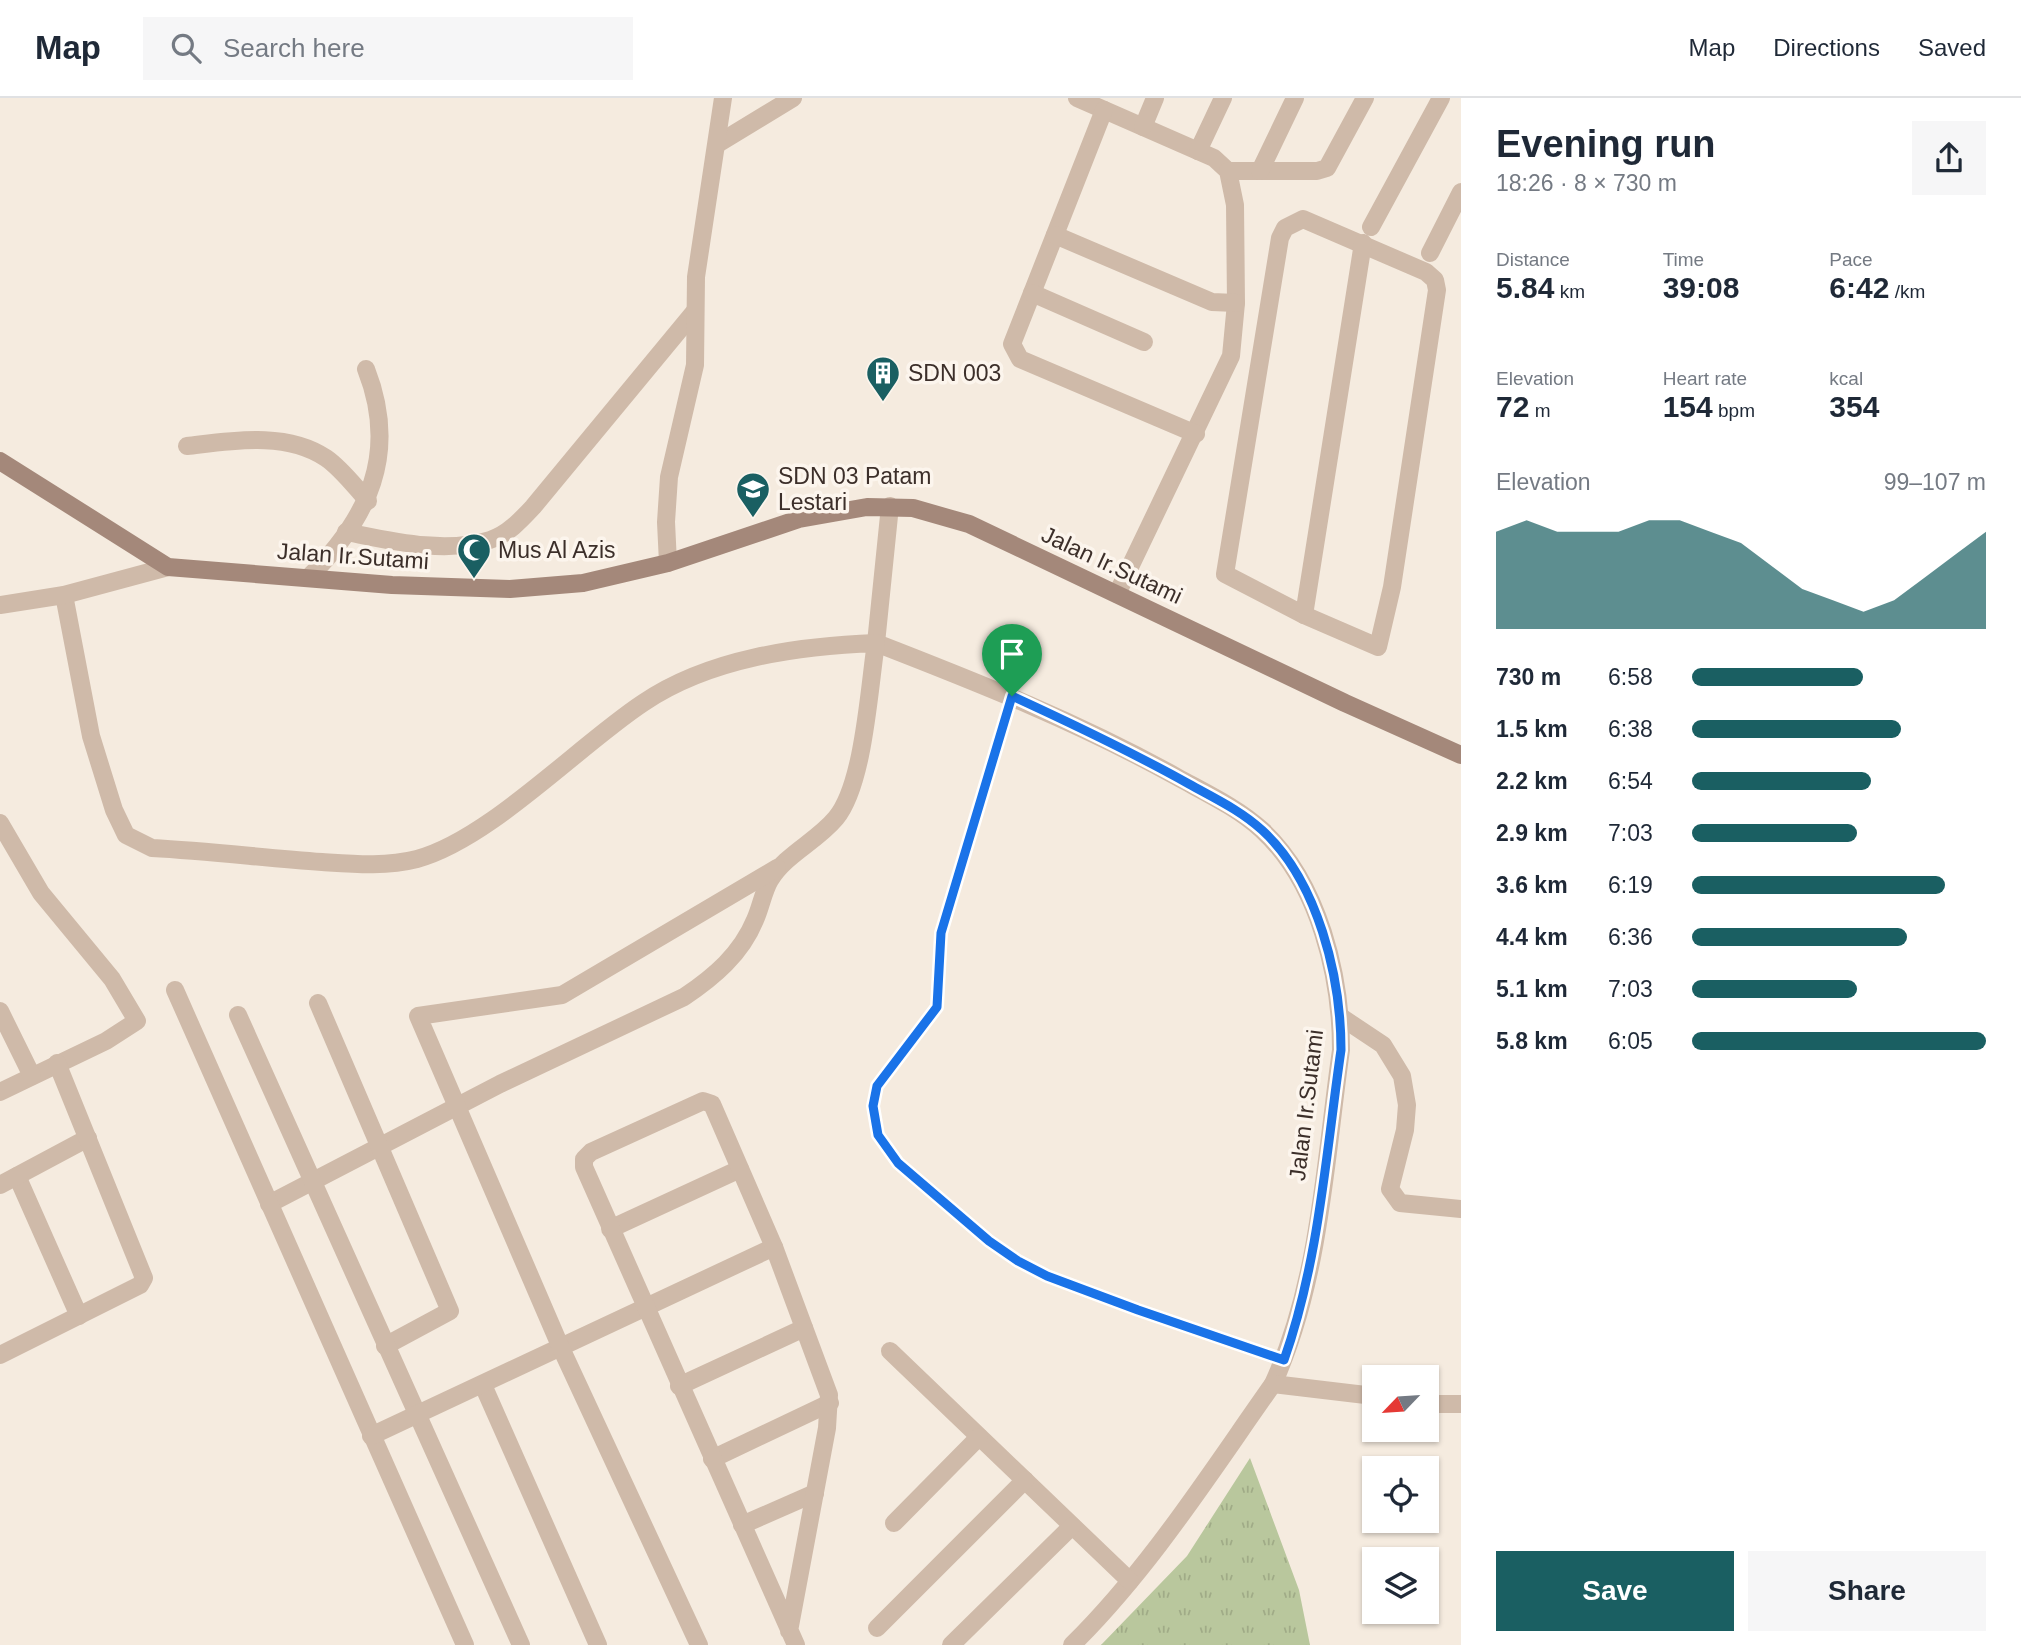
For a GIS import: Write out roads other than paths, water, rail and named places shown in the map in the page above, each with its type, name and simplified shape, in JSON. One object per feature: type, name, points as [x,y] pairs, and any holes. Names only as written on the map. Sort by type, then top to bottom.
[{"type":"street","points":[[668,563],[668,487],[695,365],[699,255],[719,143],[723,98]]},
{"type":"street","points":[[719,143],[793,98]]},
{"type":"street","points":[[1079,98],[1214,158],[1228,171],[1235,205],[1237,303],[1231,356],[1196,434],[1117,594]]},
{"type":"street","points":[[1143,127],[1155,98]]},
{"type":"street","points":[[1198,151],[1223,98]]},
{"type":"street","points":[[1260,171],[1294,98]]},
{"type":"street","points":[[1228,171],[1317,171],[1327,168],[1365,98]]},
{"type":"street","points":[[1304,615],[1367,235],[1441,98]]},
{"type":"street","points":[[1104,110],[1012,344],[1020,359],[1196,434]]},
{"type":"street","points":[[1430,253],[1461,192]]},
{"type":"street","points":[[1303,219],[1367,235],[1426,272],[1435,280],[1437,290],[1396,559],[1378,647],[1304,615],[1225,574],[1280,238],[1285,228],[1303,219]]},
{"type":"street","points":[[1055,235],[1212,302],[1237,303]]},
{"type":"street","points":[[1032,293],[1144,342]]},
{"type":"street","points":[[346,532],[391,541],[432,545],[492,540],[507,531],[533,507],[695,311]]},
{"type":"street","points":[[308,578],[368,500],[378,467],[380,446],[375,392],[366,369]]},
{"type":"street","points":[[187,446],[245,440],[301,446],[328,459],[368,500]]},
{"type":"street","name":"Jalan Ir.Sutami","points":[[0,461],[168,567],[392,585],[548,587],[583,583],[668,563],[799,519],[832,511],[890,506],[939,513],[969,524],[1461,755]]},
{"type":"street","points":[[699,1645],[561,1348],[418,1016],[562,995],[781,865],[820,834],[845,805],[857,768],[876,643],[890,506]]},
{"type":"street","points":[[0,605],[64,595],[168,567]]},
{"type":"street","points":[[64,595],[91,736],[114,810],[127,835],[152,848],[346,863],[419,858],[452,843],[501,811],[645,701],[695,676],[824,645],[876,643]]},
{"type":"street","name":"Jalan Ir.Sutami","points":[[876,643],[1012,696],[1122,747],[1240,813],[1263,831],[1295,874],[1315,914],[1332,962],[1341,1017],[1341,1050],[1311,1262],[1298,1320],[1284,1360],[1273,1384],[1130,1581],[1072,1645]]},
{"type":"street","points":[[0,824],[41,893],[112,979],[137,1021],[106,1041],[0,1092]]},
{"type":"street","points":[[269,1204],[457,1106],[684,998],[706,982],[744,943],[769,882],[781,865]]},
{"type":"street","points":[[175,990],[465,1645]]},
{"type":"street","points":[[318,1003],[450,1311],[385,1346]]},
{"type":"street","points":[[0,1011],[32,1076]]},
{"type":"street","points":[[238,1015],[521,1645]]},
{"type":"street","points":[[1341,1017],[1383,1045],[1402,1076],[1407,1105],[1405,1130],[1390,1185],[1394,1199],[1399,1203],[1461,1209]]},
{"type":"street","points":[[0,1355],[140,1285],[144,1278],[57,1063]]},
{"type":"street","points":[[699,1102],[712,1104],[774,1247],[830,1403],[792,1638],[644,1309],[584,1167],[587,1155],[699,1102]]},
{"type":"street","points":[[0,1185],[88,1138]]},
{"type":"street","points":[[610,1229],[740,1169]]},
{"type":"street","points":[[17,1176],[79,1316]]},
{"type":"street","points":[[371,1436],[774,1247]]},
{"type":"street","points":[[679,1386],[804,1328]]},
{"type":"street","points":[[890,1351],[1130,1581]]},
{"type":"street","points":[[1273,1384],[1362,1395]]},
{"type":"street","points":[[483,1385],[598,1645]]},
{"type":"street","points":[[712,1459],[830,1403]]},
{"type":"street","points":[[1439,1404],[1461,1404]]},
{"type":"street","points":[[894,1523],[979,1437]]},
{"type":"street","points":[[877,1628],[1025,1480]]},
{"type":"street","points":[[742,1525],[815,1493]]},
{"type":"street","points":[[951,1645],[1072,1526]]},
{"type":"lane","points":[[1012,696],[941,933],[937,1007],[877,1086],[873,1106],[878,1135],[898,1163],[989,1241],[1018,1261],[1047,1276],[1138,1310],[1284,1360]]},
{"type":"place","name":"SDN 003","points":[[883,403]]},
{"type":"place","name":"SDN 03 Patam Lestari","points":[[753,519]]},
{"type":"place","name":"Mus Al Azis","points":[[474,580]]}]
